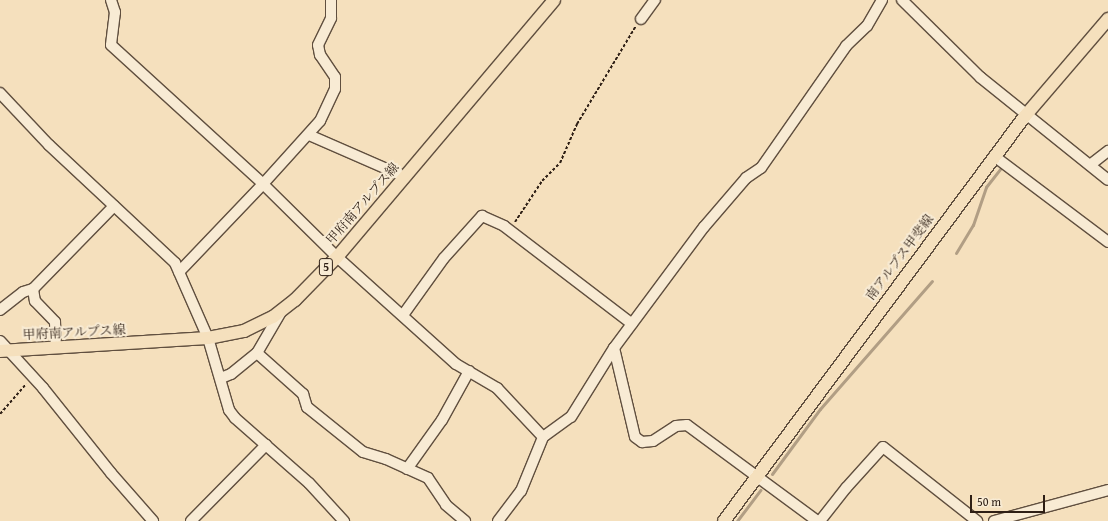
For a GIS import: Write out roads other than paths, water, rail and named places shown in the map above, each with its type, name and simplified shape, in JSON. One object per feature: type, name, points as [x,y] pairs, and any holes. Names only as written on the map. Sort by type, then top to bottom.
[{"type":"main road","name":"甲府南アルプス線","points":[[4,351],[208,338],[230,335],[257,327],[281,311],[337,257],[554,0]]},
{"type":"main road","name":"南アルプス甲斐線","points":[[724,521],[994,156],[1025,116],[1108,19]]},
{"type":"street","points":[[111,0],[115,12],[111,45],[263,184],[337,257],[456,364],[497,388],[543,437]]},
{"type":"street","points":[[179,272],[309,135],[320,121],[335,89],[335,77],[320,55],[318,45],[331,18],[331,0]]},
{"type":"street","points":[[641,18],[655,0]]},
{"type":"street","points":[[498,521],[521,491],[543,437],[571,417],[614,348],[704,227],[746,178],[761,168],[846,46],[866,26],[882,0]]},
{"type":"street","points":[[902,0],[980,77],[1025,116],[1108,180]]},
{"type":"street","points":[[0,93],[49,145],[167,254],[179,272],[208,338],[229,410],[266,446],[309,483],[344,521]]},
{"type":"street","points":[[309,135],[405,177]]},
{"type":"street","points":[[1090,165],[1108,151]]},
{"type":"street","points":[[994,156],[1108,242]]},
{"type":"street","points":[[0,310],[23,292],[33,289],[114,206]]},
{"type":"street","points":[[403,315],[444,258],[482,216],[510,230],[632,324]]},
{"type":"street","points":[[33,289],[35,301],[55,322],[56,348]]},
{"type":"street","points":[[220,378],[231,374],[257,353],[281,311]]},
{"type":"street","points":[[0,341],[4,351],[32,377],[153,521]]},
{"type":"street","points":[[614,348],[635,437],[642,442],[653,441],[676,426],[687,425],[817,521]]},
{"type":"street","points":[[257,353],[303,394],[307,407],[362,452],[428,478],[446,505],[465,521]]},
{"type":"street","points":[[407,469],[442,420],[469,371]]},
{"type":"street","points":[[191,521],[266,446]]},
{"type":"street","points":[[820,521],[846,488],[883,448],[976,521]]},
{"type":"street","points":[[994,521],[1108,490]]},
{"type":"waterway","points":[[956,253],[973,225],[986,187],[1001,168]]},
{"type":"waterway","points":[[772,474],[820,409],[932,281]]},
{"type":"waterway","points":[[737,521],[760,490]]}]
